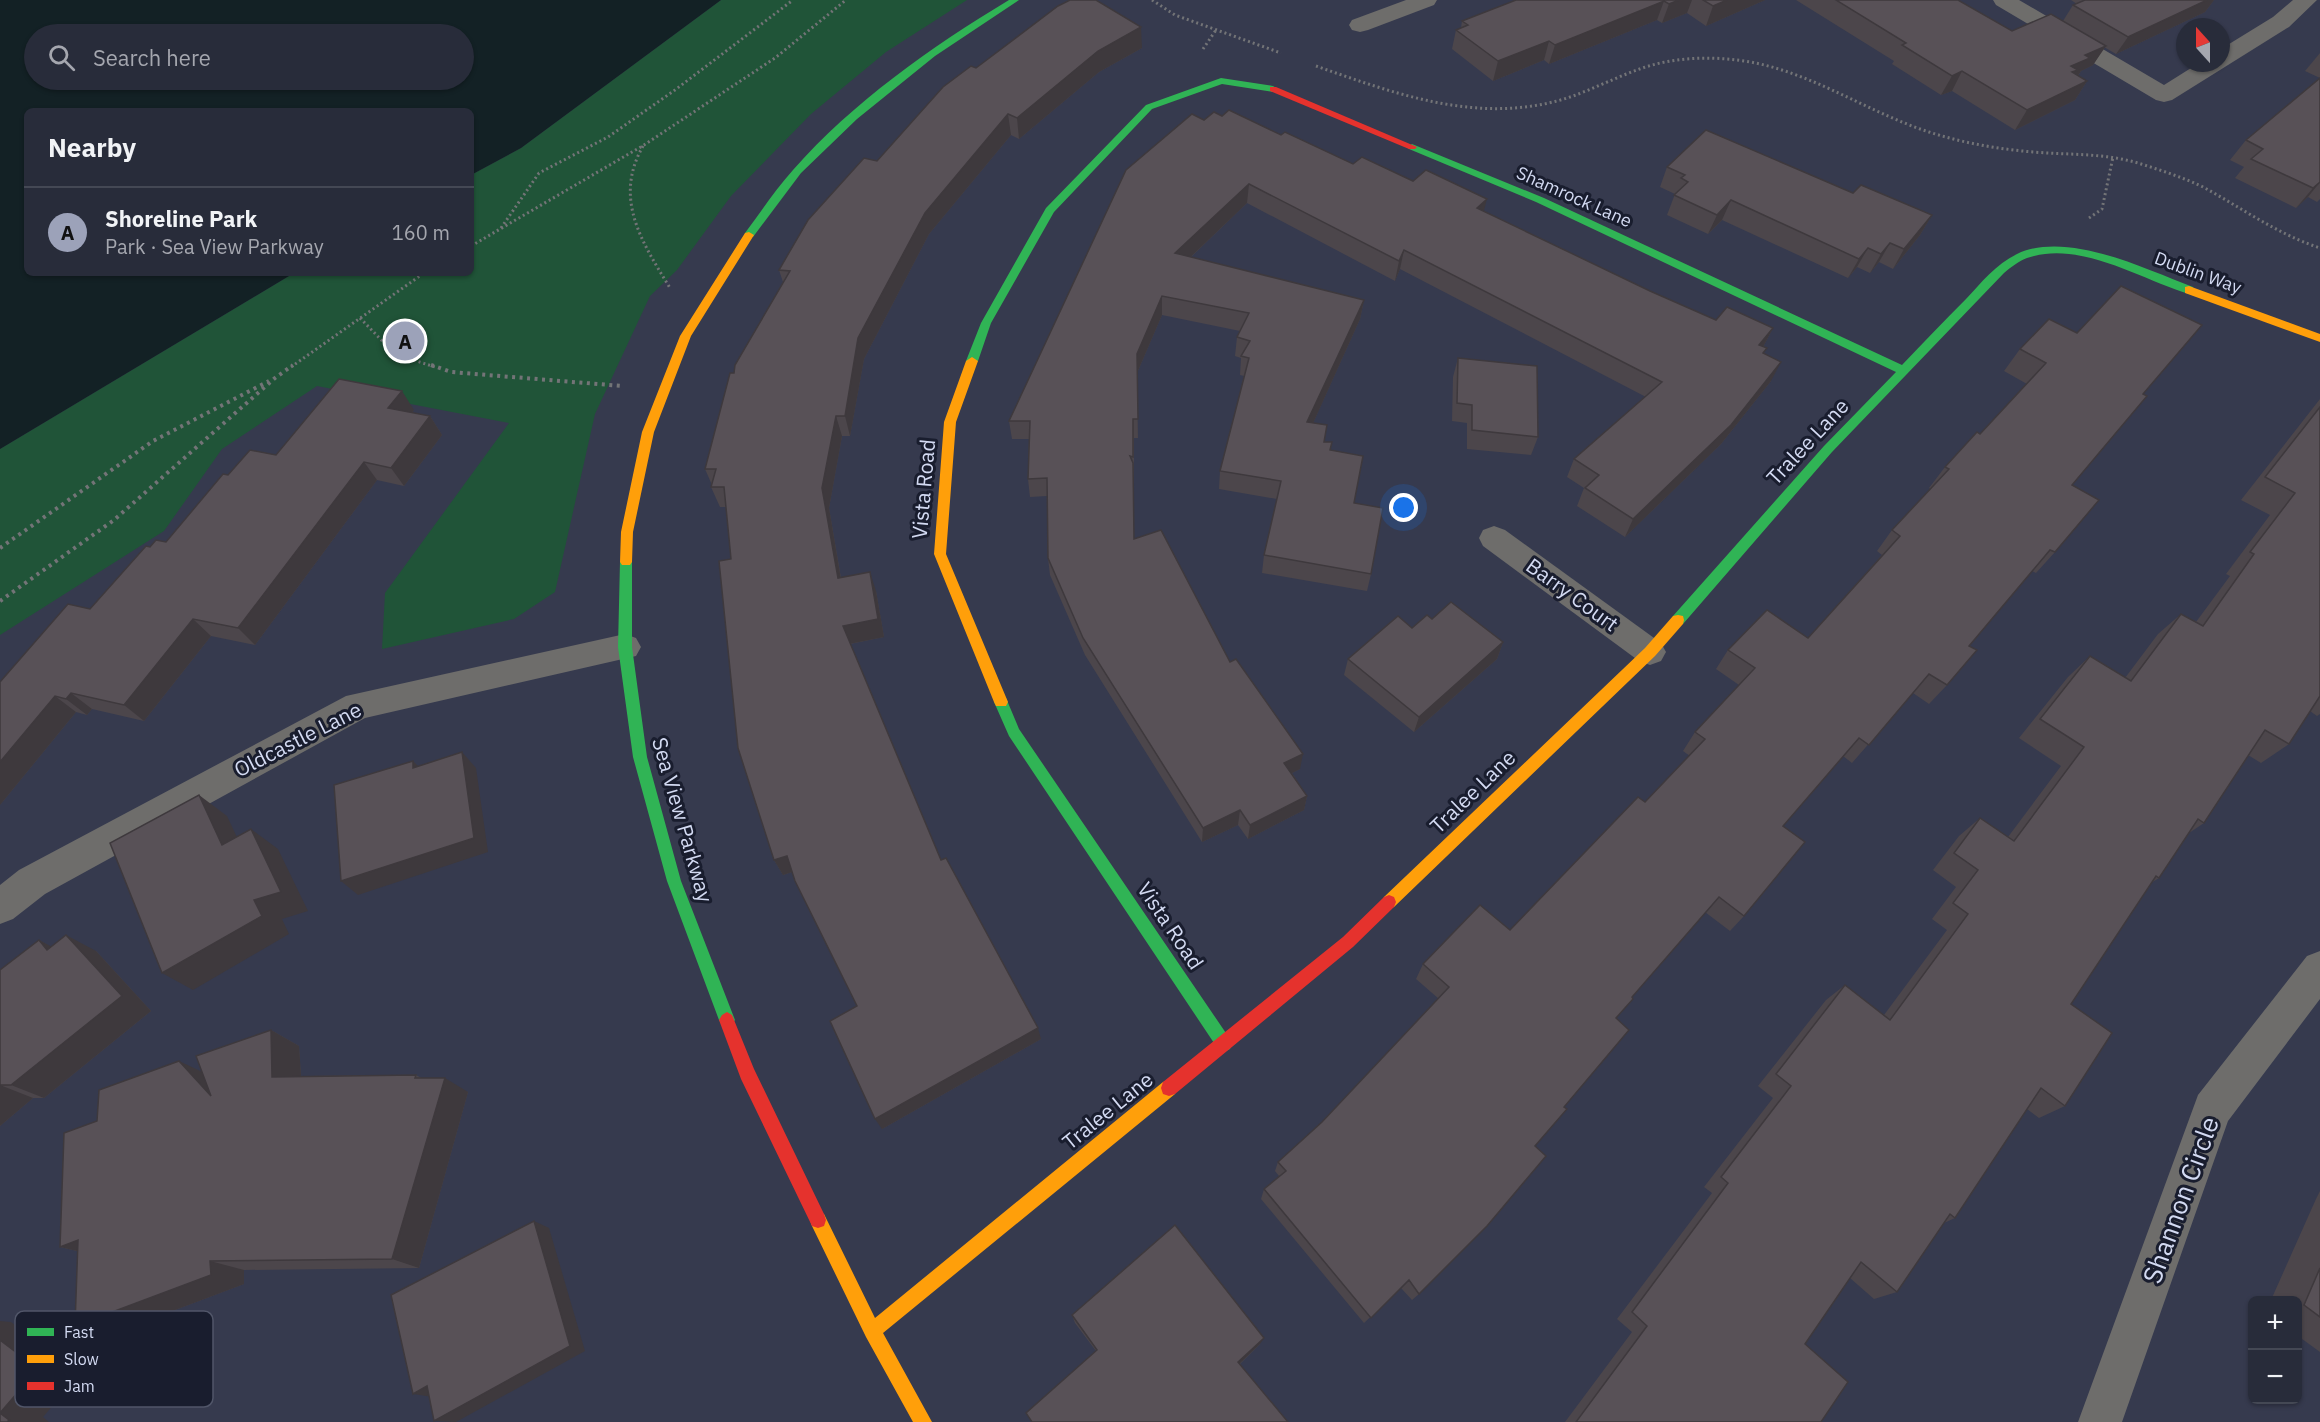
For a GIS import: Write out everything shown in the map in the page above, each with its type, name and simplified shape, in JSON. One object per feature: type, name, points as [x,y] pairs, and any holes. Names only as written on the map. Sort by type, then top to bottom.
[{"type":"street","name":"Sea View Parkway","points":[[923,1422],[872,1331],[747,1072],[674,880],[640,758],[625,647],[627,532],[648,432],[693,325],[739,247],[804,164],[885,88],[966,29],[1015,0]]},
{"type":"street","points":[[1360,25],[1426,0]]},
{"type":"street","points":[[2004,0],[2164,95],[2201,72]]},
{"type":"street","points":[[2230,54],[2281,22],[2306,0]]},
{"type":"street","name":"Shamrock Lane","points":[[1221,81],[1270,88],[1540,200],[1904,371]]},
{"type":"street","name":"Vista Road","points":[[1221,81],[1149,107],[1050,210],[986,323],[950,422],[940,554],[1014,732],[1224,1044]]},
{"type":"street","name":"Tralee Lane","points":[[872,1331],[1348,942],[1650,652],[1828,449],[2000,270],[2024,255],[2061,250]]},
{"type":"street","name":"Dublin Way","points":[[2061,250],[2098,257],[2320,338]]},
{"type":"street","name":"Barry Court","points":[[1494,538],[1650,652]]},
{"type":"street","name":"Oldcastle Lane","points":[[0,907],[32,882],[358,706],[625,647]]},
{"type":"street","name":"Shannon Circle","points":[[2100,1422],[2212,1109],[2320,969]]},
{"type":"path","points":[[500,230],[539,173],[608,136],[675,90],[793,0]]},
{"type":"path","points":[[474,244],[644,145],[775,58],[846,0]]},
{"type":"path","points":[[1152,0],[1175,15],[1282,53]]},
{"type":"path","points":[[1314,65],[1405,97],[1458,108],[1508,110],[1552,102],[1599,87],[1639,69],[1684,59],[1737,60],[1804,77],[1914,127],[1971,144],[2011,150],[2113,157],[2167,172],[2200,186],[2284,233],[2320,248]]},
{"type":"path","points":[[644,145],[631,170],[630,206],[646,248],[693,325]]},
{"type":"path","points":[[2061,250],[2057,224],[2083,223],[2102,209],[2113,157]]},
{"type":"path","points":[[0,601],[114,520],[275,378],[420,276]]},
{"type":"path","points":[[360,318],[395,354],[451,372],[665,390]]},
{"type":"path","points":[[0,548],[153,441],[275,378]]},
{"type":"green space","points":[[721,0],[967,0],[886,52],[811,114],[731,196],[677,270],[650,296],[595,414],[555,592],[514,619],[382,649],[385,593],[509,423],[317,386],[222,449],[164,531],[0,635],[0,449],[289,276],[474,276],[474,173],[521,148]]},
{"type":"shaded area","points":[[0,0],[721,0],[521,148],[474,173],[474,108],[24,108],[24,276],[289,276],[0,449]]},
{"type":"building","points":[[1070,0],[1096,0],[1141,27],[1098,51],[1017,118],[1008,114],[925,213],[858,338],[845,416],[836,416],[822,488],[838,578],[870,572],[878,619],[843,626],[941,860],[946,858],[1038,1028],[875,1119],[830,1021],[857,1006],[795,881],[787,856],[774,860],[738,748],[719,561],[731,559],[724,487],[711,487],[716,469],[705,469],[730,373],[734,373],[735,365],[790,271],[779,270],[808,220],[864,158],[877,161],[943,87],[971,66],[976,68],[1058,6]]},
{"type":"building","points":[[1516,0],[1679,0],[1669,4],[1664,1],[1555,45],[1549,41],[1498,61],[1456,30],[1468,25],[1462,21]]},
{"type":"building","points":[[1703,0],[1727,0],[1713,6]]},
{"type":"building","points":[[1836,0],[1958,0],[2012,31],[2051,14],[2106,46],[2085,55],[2090,58],[2071,66],[2078,70],[2072,72],[2087,81],[2027,110],[1962,71],[1952,76],[1902,45],[1906,43]]},
{"type":"building","points":[[2085,0],[2207,0],[2128,37],[2073,5]]},
{"type":"building","points":[[2320,78],[2320,182],[2313,188],[2251,159],[2263,149],[2246,140]]},
{"type":"building","points":[[1229,110],[1281,135],[1285,132],[1353,164],[1362,157],[1413,181],[1426,170],[1487,199],[1477,208],[1650,291],[1716,320],[1727,307],[1773,328],[1759,345],[1767,348],[1763,353],[1781,362],[1731,425],[1633,519],[1585,488],[1599,475],[1574,459],[1662,382],[1404,250],[1399,261],[1249,184],[1175,253],[1364,300],[1307,422],[1327,425],[1324,442],[1332,442],[1330,450],[1363,456],[1354,503],[1383,508],[1371,574],[1264,555],[1281,481],[1220,471],[1249,358],[1241,356],[1250,341],[1237,337],[1249,313],[1162,296],[1137,354],[1138,419],[1133,419],[1133,457],[1130,456],[1133,463],[1134,539],[1161,530],[1230,662],[1236,659],[1303,754],[1284,763],[1307,796],[1250,825],[1240,810],[1203,828],[1083,638],[1048,558],[1047,478],[1028,479],[1030,421],[1009,421],[1126,170],[1192,114],[1204,120],[1214,112],[1222,116]]},
{"type":"building","points":[[1706,130],[1853,193],[1861,185],[1932,215],[1904,249],[1890,243],[1881,254],[1868,248],[1859,259],[1731,200],[1717,215],[1674,195],[1688,182],[1681,178],[1685,175],[1667,167]]},
{"type":"building","points":[[2121,286],[2202,325],[2143,394],[2147,396],[2072,485],[2099,500],[2055,552],[2050,550],[1969,646],[1977,650],[1947,685],[1929,674],[1869,745],[1859,738],[1783,826],[1805,842],[1744,916],[1719,897],[1632,997],[1633,999],[1616,1018],[1629,1030],[1564,1107],[1567,1109],[1535,1146],[1546,1156],[1487,1226],[1419,1294],[1409,1280],[1371,1318],[1264,1189],[1286,1171],[1278,1162],[1322,1122],[1449,987],[1423,964],[1480,905],[1510,930],[1638,797],[1645,802],[1705,739],[1695,732],[1755,668],[1728,650],[1767,610],[1808,638],[1900,536],[1892,530],[1949,469],[1945,467],[1977,432],[1980,434],[2046,363],[2020,349],[2049,319],[2077,333]]},
{"type":"building","points":[[1458,358],[1537,366],[1538,437],[1472,430],[1472,405],[1457,403]]},
{"type":"building","points":[[339,379],[402,391],[388,408],[430,416],[391,468],[364,462],[238,628],[193,619],[124,705],[71,693],[66,699],[55,696],[0,762],[0,682],[68,604],[90,609],[146,546],[150,547],[156,540],[166,542],[223,474],[228,475],[250,450],[276,455]]},
{"type":"building","points":[[2320,407],[2320,696],[2289,744],[2265,730],[2204,823],[2198,819],[2159,878],[2156,876],[2071,1004],[2112,1033],[2065,1106],[2041,1088],[1955,1218],[1950,1214],[1897,1292],[1861,1262],[1805,1344],[1848,1382],[1821,1422],[1576,1422],[1647,1326],[1632,1312],[1728,1183],[1721,1177],[1791,1086],[1776,1074],[1845,985],[1890,1020],[1968,914],[1953,903],[1978,870],[1954,853],[1980,818],[2014,841],[2084,747],[2040,719],[2090,656],[2131,681],[2181,614],[2203,626],[2254,554],[2250,552],[2295,493],[2265,477]]},
{"type":"building","points":[[1451,602],[1503,642],[1419,717],[1348,659],[1398,616],[1412,628],[1427,615],[1432,619]]},
{"type":"building","points":[[462,752],[474,838],[341,881],[334,785],[413,761],[413,768]]},
{"type":"building","points":[[199,795],[222,845],[251,829],[281,892],[254,900],[262,916],[162,973],[110,843]]},
{"type":"building","points":[[66,935],[122,996],[11,1085],[0,1085],[0,970],[39,940],[47,950]]},
{"type":"building","points":[[271,1030],[272,1077],[416,1075],[415,1078],[445,1078],[392,1259],[210,1261],[211,1275],[115,1311],[76,1311],[78,1240],[60,1247],[64,1133],[97,1121],[99,1090],[179,1061],[211,1096],[196,1056]]},
{"type":"building","points":[[534,1221],[570,1346],[434,1421],[427,1386],[413,1394],[391,1295]]},
{"type":"building","points":[[1175,1225],[1264,1338],[1238,1362],[1288,1422],[1032,1422],[1026,1413],[1097,1350],[1072,1315]]},
{"type":"building","points":[[2320,1268],[2320,1317],[2304,1305]]},
{"type":"building","points":[[0,1340],[15,1351],[15,1396],[0,1413]]},
{"type":"building","points":[[0,1413],[9,1420],[7,1422],[0,1422]]},
{"type":"traffic: fast","points":[[749,235],[797,171],[829,139],[931,54],[1015,0]]},
{"type":"traffic: fast","points":[[972,361],[986,323],[1050,210],[1149,107],[1221,81],[1273,89]]},
{"type":"traffic: fast","points":[[1412,147],[1540,200],[1904,371]]},
{"type":"traffic: fast","points":[[1678,620],[1828,449],[2000,270],[2012,262],[2024,255],[2042,251],[2085,254],[2130,267],[2189,290]]},
{"type":"traffic: fast","points":[[626,562],[625,647],[640,757],[674,881],[727,1020]]},
{"type":"traffic: fast","points":[[1001,702],[1014,732],[1224,1044]]},
{"type":"traffic: slow","points":[[626,562],[627,532],[648,432],[686,336],[749,235]]},
{"type":"traffic: slow","points":[[2189,290],[2320,338]]},
{"type":"traffic: slow","points":[[972,361],[950,422],[940,554],[1001,702]]},
{"type":"traffic: slow","points":[[1389,902],[1650,652],[1678,620]]},
{"type":"traffic: slow","points":[[872,1331],[1169,1088]]},
{"type":"traffic: slow","points":[[818,1220],[872,1331],[923,1422]]},
{"type":"traffic: jam","points":[[1273,89],[1412,147]]},
{"type":"traffic: jam","points":[[1169,1088],[1348,942],[1389,902]]},
{"type":"traffic: jam","points":[[727,1020],[747,1073],[818,1220]]},
{"type":"place","name":"Shoreline Park","points":[[405,341]]}]
